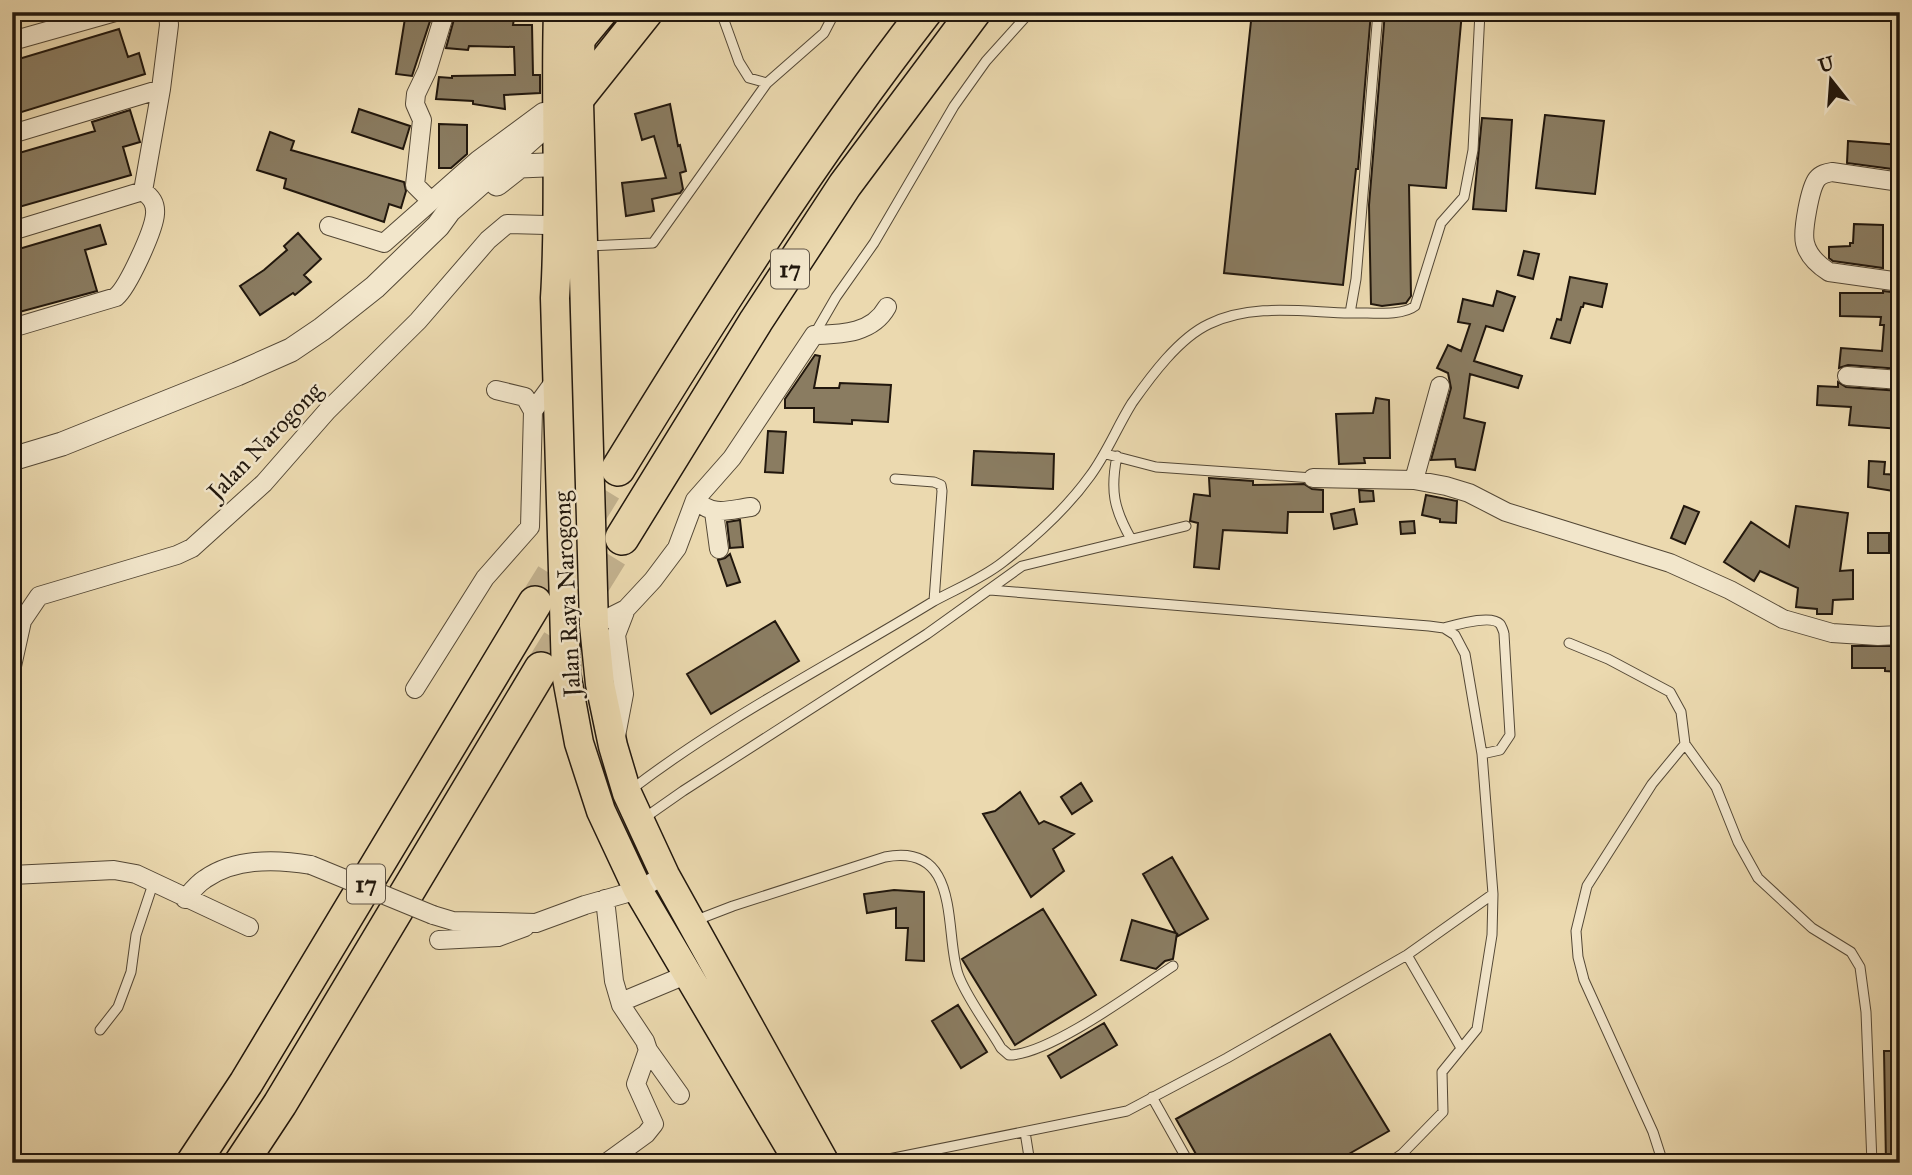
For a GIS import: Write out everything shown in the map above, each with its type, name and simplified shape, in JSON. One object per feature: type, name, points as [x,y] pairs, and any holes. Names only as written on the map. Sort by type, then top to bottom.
[{"type":"highway","points":[[556,108],[646,12]]},
{"type":"highway","name":"17","points":[[618,469],[723,300],[813,163],[925,12]]},
{"type":"highway","name":"17","points":[[622,538],[756,321],[845,186],[974,12]]},
{"type":"highway","name":"17","points":[[193,1163],[246,1083],[535,603]]},
{"type":"highway","name":"17","points":[[241,1163],[287,1093],[541,668]]},
{"type":"main road","name":"Jalan Raya Narogong","points":[[570,20],[556,108],[559,236],[555,298],[566,673],[579,743],[601,811],[638,890],[799,1163]]},
{"type":"main road","points":[[555,298],[546,225],[545,164],[570,20]]},
{"type":"main road","name":"Jalan Raya Narogong","points":[[556,108],[583,246],[594,625],[600,684],[613,746],[627,793],[665,875],[825,1163]]},
{"type":"street","points":[[12,41],[115,12]]},
{"type":"street","points":[[143,191],[169,25],[168,12]]},
{"type":"street","points":[[431,201],[415,185],[422,120],[415,104],[416,94],[428,71],[445,12]]},
{"type":"street","points":[[12,134],[160,89]]},
{"type":"street","points":[[329,226],[384,243],[478,160],[556,108]]},
{"type":"street","points":[[12,459],[62,444],[237,374],[291,349],[322,329],[375,288],[439,226],[449,211],[556,108]]},
{"type":"street","points":[[439,226],[456,219],[520,166],[545,164]]},
{"type":"street","points":[[1900,182],[1823,173],[1816,180],[1804,230],[1805,245],[1811,257],[1829,272],[1900,282]]},
{"type":"street","points":[[12,231],[143,191]]},
{"type":"street","points":[[12,328],[116,297],[122,292],[153,224],[156,211],[152,197],[143,191]]},
{"type":"street","name":"Jalan Narogong","points":[[12,666],[17,618],[39,596],[177,555],[192,548],[264,483],[327,411],[418,321],[488,240],[508,224],[546,225]]},
{"type":"street","points":[[594,625],[626,609],[653,580],[677,548],[695,500],[732,458],[814,335],[859,331],[881,317],[887,307]]},
{"type":"street","points":[[1847,376],[1900,380]]},
{"type":"street","points":[[533,411],[557,378]]},
{"type":"street","points":[[1414,480],[1440,386]]},
{"type":"street","points":[[415,689],[485,578],[530,527],[533,411],[525,397],[496,390]]},
{"type":"street","points":[[1313,478],[1414,480],[1469,493],[1506,512],[1670,564],[1730,590],[1783,619],[1832,633],[1900,635]]},
{"type":"street","points":[[695,500],[706,510],[714,512],[751,507]]},
{"type":"street","points":[[714,512],[719,549]]},
{"type":"street","points":[[613,746],[624,694],[616,635],[626,609]]},
{"type":"street","points":[[185,898],[202,881],[216,872],[248,863],[283,860],[311,866],[453,921],[536,923]]},
{"type":"street","points":[[12,875],[114,870],[136,874],[249,927]]},
{"type":"street","points":[[439,940],[498,937],[638,890],[665,875]]},
{"type":"street","points":[[605,899],[614,981],[621,1002],[648,1050],[680,1095]]},
{"type":"street","points":[[621,1002],[688,974]]},
{"type":"street","points":[[606,1163],[653,1126],[636,1084],[648,1050]]},
{"type":"lane","points":[[721,12],[738,62],[749,78],[767,83]]},
{"type":"lane","points":[[583,246],[653,243],[767,83],[824,33],[835,12]]},
{"type":"lane","points":[[814,335],[836,297],[874,243],[954,106],[986,61],[1030,12]]},
{"type":"lane","points":[[1350,313],[1356,279],[1378,12]]},
{"type":"lane","points":[[627,793],[728,721],[852,652],[1002,563],[1051,519],[1088,479],[1106,454],[1132,404],[1172,353],[1191,334],[1210,323],[1248,310],[1398,314],[1415,306],[1441,223],[1464,197],[1473,150],[1480,12]]},
{"type":"lane","points":[[1106,454],[1156,467],[1313,478]]},
{"type":"lane","points":[[1117,456],[1112,482],[1114,500],[1131,540]]},
{"type":"lane","points":[[895,479],[934,482],[940,485],[942,491],[934,601]]},
{"type":"lane","points":[[639,822],[683,790],[927,635],[1022,566],[1186,526]]},
{"type":"lane","points":[[990,590],[1444,628],[1493,620],[1500,624],[1504,634],[1510,735],[1500,750],[1482,754]]},
{"type":"lane","points":[[1389,1163],[1402,1154],[1443,1112],[1442,1072],[1477,1029],[1492,935],[1493,894],[1482,754],[1465,654],[1455,635],[1444,628]]},
{"type":"lane","points":[[1569,643],[1608,659],[1670,692],[1681,712],[1685,744],[1716,787],[1738,842],[1758,878],[1812,928],[1851,952],[1860,967],[1866,1012],[1872,1163]]},
{"type":"lane","points":[[1663,1163],[1653,1132],[1584,980],[1578,957],[1576,931],[1587,886],[1652,784],[1685,744]]},
{"type":"lane","points":[[691,922],[886,857],[903,853],[918,858],[932,868],[942,884],[950,910],[958,975],[1001,1048],[1009,1055],[1021,1055],[1073,1032],[1173,966]]},
{"type":"lane","points":[[100,1030],[118,1007],[131,972],[136,935],[154,881]]},
{"type":"lane","points":[[869,1163],[1127,1111],[1227,1058],[1407,954],[1493,894]]},
{"type":"lane","points":[[1407,954],[1461,1048]]},
{"type":"lane","points":[[1152,1097],[1189,1163]]},
{"type":"lane","points":[[1025,1132],[1030,1163]]},
{"type":"building","points":[[406,12],[432,15],[412,76],[396,74]]},
{"type":"building","points":[[456,12],[515,12],[513,25],[532,25],[533,75],[540,75],[540,93],[504,95],[505,109],[473,104],[473,101],[436,99],[439,77],[515,75],[514,47],[469,46],[468,50],[446,48]]},
{"type":"building","points":[[1252,12],[1371,12],[1358,169],[1343,285],[1224,273]]},
{"type":"building","points":[[1385,12],[1462,12],[1446,188],[1409,185],[1411,296],[1406,303],[1382,306],[1371,304],[1369,205]]},
{"type":"building","points":[[119,29],[128,57],[139,53],[145,74],[12,115],[12,61]]},
{"type":"building","points":[[670,104],[686,171],[680,173],[683,189],[680,193],[652,199],[654,211],[626,216],[622,183],[666,178],[654,136],[642,140],[635,114]]},
{"type":"building","points":[[359,109],[410,126],[403,149],[352,132]]},
{"type":"building","points":[[130,110],[140,142],[123,147],[131,175],[12,209],[12,155],[95,131],[92,122]]},
{"type":"building","points":[[1545,115],[1604,121],[1595,194],[1536,188]]},
{"type":"building","points":[[1482,118],[1512,120],[1506,211],[1473,209]]},
{"type":"building","points":[[439,124],[467,125],[467,154],[451,168],[439,168]]},
{"type":"building","points":[[270,132],[294,141],[291,150],[404,182],[406,191],[401,208],[389,204],[384,222],[284,188],[286,179],[257,170]]},
{"type":"building","points":[[1848,141],[1900,145],[1900,170],[1847,163]]},
{"type":"building","points":[[1854,224],[1883,225],[1883,268],[1833,261],[1829,258],[1829,247],[1850,246],[1850,243],[1853,243]]},
{"type":"building","points":[[100,225],[106,244],[85,250],[97,291],[12,314],[12,251]]},
{"type":"building","points":[[298,233],[321,259],[304,275],[311,282],[295,295],[293,293],[260,315],[240,286],[287,250],[284,246]]},
{"type":"building","points":[[1524,251],[1539,254],[1533,279],[1518,275]]},
{"type":"building","points":[[1570,277],[1607,284],[1602,307],[1584,303],[1581,307],[1570,343],[1551,338],[1557,319],[1561,320]]},
{"type":"building","points":[[1497,291],[1515,297],[1503,331],[1486,326],[1474,361],[1522,376],[1518,388],[1470,374],[1464,418],[1485,423],[1475,470],[1456,467],[1455,459],[1431,460],[1451,388],[1448,373],[1437,368],[1448,345],[1461,351],[1470,324],[1458,322],[1463,299],[1493,306]]},
{"type":"building","points":[[1840,293],[1900,293],[1900,369],[1848,365],[1839,368],[1841,348],[1882,351],[1884,325],[1880,325],[1881,317],[1840,316]]},
{"type":"building","points":[[815,355],[820,356],[814,388],[839,388],[840,383],[891,385],[888,422],[814,422],[814,408],[785,408],[785,399]]},
{"type":"building","points":[[1838,382],[1846,387],[1900,391],[1900,429],[1849,425],[1851,407],[1817,405],[1818,386],[1838,387]]},
{"type":"building","points":[[1376,398],[1389,400],[1390,458],[1364,458],[1365,463],[1339,464],[1336,414],[1373,413]]},
{"type":"building","points":[[768,431],[786,432],[783,473],[765,472]]},
{"type":"building","points":[[974,451],[1054,454],[1053,489],[972,485]]},
{"type":"building","points":[[1869,461],[1885,462],[1884,474],[1900,475],[1900,492],[1868,487]]},
{"type":"building","points":[[1209,478],[1253,481],[1253,485],[1304,484],[1312,489],[1323,490],[1323,512],[1288,512],[1287,533],[1223,530],[1219,569],[1194,567],[1198,523],[1190,521],[1194,494],[1210,496]]},
{"type":"building","points":[[1359,490],[1373,491],[1374,501],[1360,502]]},
{"type":"building","points":[[1426,495],[1457,501],[1456,523],[1440,522],[1440,519],[1422,515]]},
{"type":"building","points":[[1684,506],[1699,512],[1685,544],[1671,538]]},
{"type":"building","points":[[1796,506],[1848,513],[1840,571],[1853,570],[1853,599],[1833,600],[1832,614],[1817,614],[1817,609],[1796,607],[1798,588],[1760,571],[1754,581],[1724,562],[1751,522],[1789,547]]},
{"type":"building","points":[[1354,509],[1357,524],[1334,529],[1331,514]]},
{"type":"building","points":[[740,520],[743,547],[730,548],[727,522]]},
{"type":"building","points":[[1414,521],[1415,533],[1401,534],[1400,522]]},
{"type":"building","points":[[1868,533],[1889,533],[1889,553],[1868,553]]},
{"type":"building","points":[[730,554],[740,582],[727,586],[718,560]]},
{"type":"building","points":[[775,621],[799,661],[711,714],[687,674]]},
{"type":"building","points":[[1852,646],[1900,646],[1900,672],[1885,671],[1885,668],[1852,668]]},
{"type":"building","points":[[1081,783],[1092,801],[1072,814],[1061,797]]},
{"type":"building","points":[[1020,792],[1039,824],[1044,821],[1074,834],[1053,849],[1064,871],[1031,897],[983,814],[995,811]]},
{"type":"building","points":[[1172,857],[1208,919],[1178,936],[1177,933],[1173,959],[1165,961],[1156,969],[1121,960],[1132,920],[1176,933],[1143,874]]},
{"type":"building","points":[[894,890],[924,892],[924,961],[906,960],[908,928],[896,928],[896,908],[867,913],[864,894]]},
{"type":"building","points":[[1043,909],[1096,995],[1015,1045],[962,959]]},
{"type":"building","points":[[958,1005],[987,1052],[961,1068],[932,1021]]},
{"type":"building","points":[[1104,1023],[1117,1045],[1061,1078],[1048,1056]]},
{"type":"building","points":[[1330,1034],[1389,1131],[1333,1163],[1201,1163],[1176,1119]]},
{"type":"building","points":[[1884,1051],[1900,1051],[1900,1163],[1886,1163]]},
{"type":"tunnel","points":[[535,603],[618,469]]},
{"type":"tunnel","points":[[541,669],[622,538]]}]
